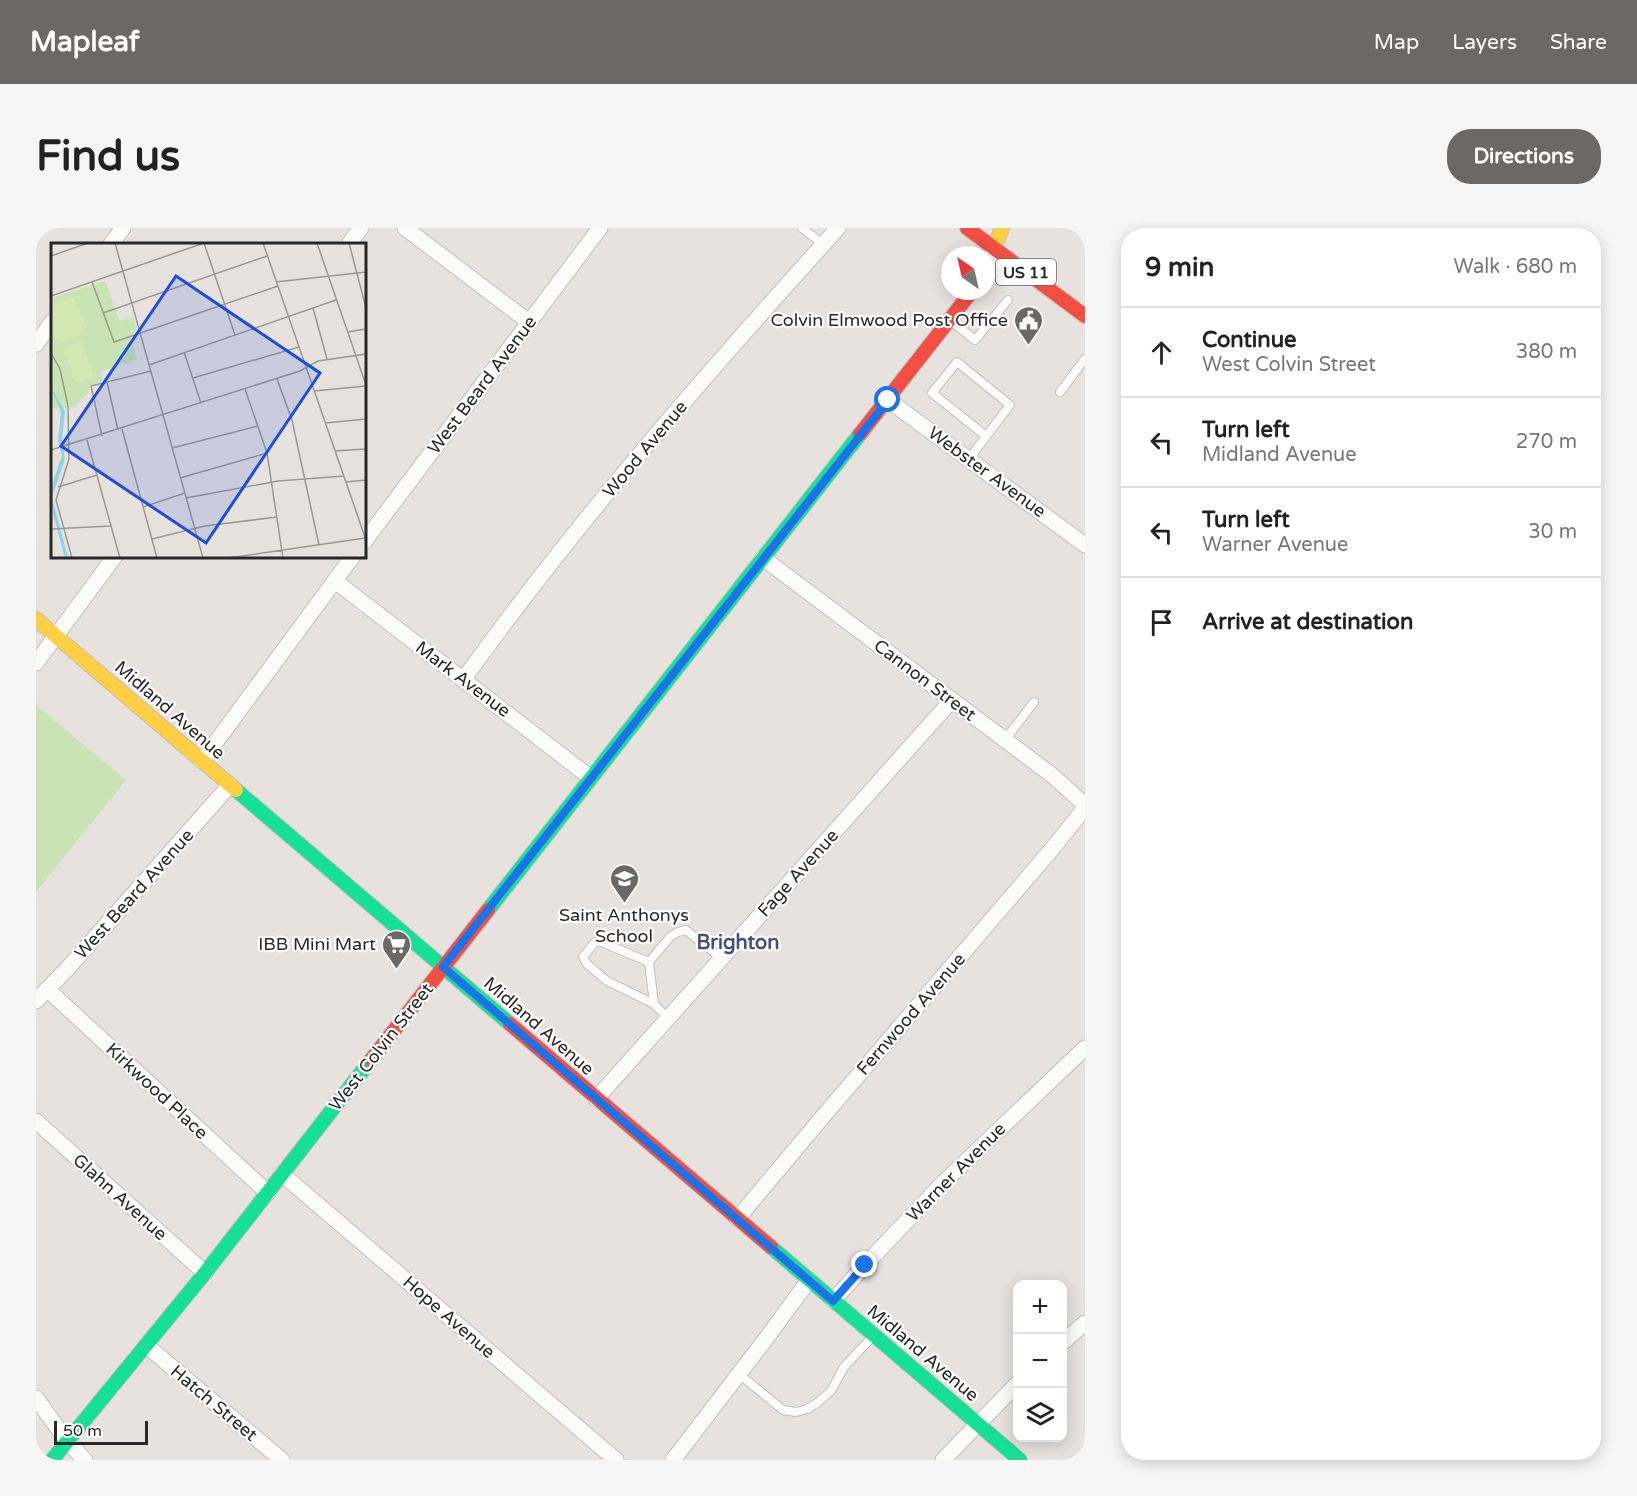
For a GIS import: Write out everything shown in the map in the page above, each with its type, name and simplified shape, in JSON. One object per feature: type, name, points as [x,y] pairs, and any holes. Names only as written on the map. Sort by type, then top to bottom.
[{"type":"street","points":[[112,243],[123,228]]},
{"type":"street","points":[[350,243],[361,228]]},
{"type":"street","points":[[405,228],[530,322]]},
{"type":"street","name":"West Beard Avenue","points":[[366,539],[600,228]]},
{"type":"street","name":"Wood Avenue","points":[[463,680],[508,616],[655,435],[838,228]]},
{"type":"street","name":"US 11","points":[[967,228],[991,246]]},
{"type":"street","points":[[995,246],[1002,228]]},
{"type":"street","name":"US 11","points":[[995,249],[1085,316]]},
{"type":"street","name":"West Colvin Street","points":[[53,1459],[147,1346],[268,1193],[965,300]]},
{"type":"street","points":[[36,344],[51,323]]},
{"type":"street","name":"Webster Avenue","points":[[888,400],[1085,545]]},
{"type":"street","points":[[36,663],[114,558]]},
{"type":"street","points":[[202,761],[352,558]]},
{"type":"street","name":"Cannon Street","points":[[763,558],[1053,776],[1085,807]]},
{"type":"street","name":"Mark Avenue","points":[[335,580],[591,778]]},
{"type":"street","name":"Midland Avenue","points":[[36,619],[1020,1460]]},
{"type":"street","name":"Fage Avenue","points":[[597,1099],[952,700]]},
{"type":"street","name":"West Beard Avenue","points":[[36,1001],[230,785]]},
{"type":"street","name":"Fernwood Avenue","points":[[737,1219],[1052,849],[1085,807]]},
{"type":"street","name":"Kirkwood Place","points":[[47,989],[268,1193]]},
{"type":"street","name":"Warner Avenue","points":[[833,1301],[943,1183],[1085,1048]]},
{"type":"street","name":"Glahn Avenue","points":[[36,1121],[205,1273]]},
{"type":"street","name":"Hope Avenue","points":[[282,1174],[616,1460]]},
{"type":"street","points":[[673,1460],[809,1280]]},
{"type":"street","points":[[1067,1339],[1085,1323]]},
{"type":"street","name":"Hatch Street","points":[[147,1346],[282,1460]]},
{"type":"street","points":[[944,1460],[1013,1388]]},
{"type":"street","points":[[36,1398],[67,1441],[85,1460]]},
{"type":"lane","points":[[802,228],[824,244]]},
{"type":"lane","points":[[949,320],[975,340],[1008,300]]},
{"type":"lane","points":[[1060,392],[1085,358]]},
{"type":"lane","points":[[969,459],[1010,405],[957,362],[932,393],[986,436]]},
{"type":"lane","points":[[1005,740],[1034,702]]},
{"type":"lane","points":[[654,1004],[649,962],[670,937],[686,930],[722,958]]},
{"type":"lane","points":[[649,962],[599,941],[595,942],[583,957],[587,964],[607,981],[654,1004],[668,1018]]},
{"type":"lane","points":[[739,1374],[783,1410],[796,1412],[807,1409],[831,1391],[844,1367],[873,1335]]},
{"type":"green space","points":[[36,705],[126,780],[36,892]]},
{"type":"traffic: fast","points":[[488,910],[860,434]]},
{"type":"traffic: fast","points":[[236,790],[510,1024]]},
{"type":"traffic: fast","points":[[52,1460],[205,1273],[371,1060]]},
{"type":"traffic: fast","points":[[771,1247],[1020,1460]]},
{"type":"traffic: slow","points":[[995,246],[1002,228]]},
{"type":"traffic: slow","points":[[36,619],[236,790]]},
{"type":"traffic: jam","points":[[967,228],[1085,316]]},
{"type":"traffic: jam","points":[[860,434],[965,300]]},
{"type":"traffic: jam","points":[[371,1060],[488,910]]},
{"type":"traffic: jam","points":[[510,1024],[771,1247]]},
{"type":"place","name":"Colvin Elmwood Post Office","points":[[1029,346]]},
{"type":"place","name":"Saint Anthonys School","points":[[624,904]]},
{"type":"place","name":"IBB Mini Mart","points":[[397,970]]},
{"type":"district","name":"Brighton","points":[[738,942]]},
{"type":"route","points":[[865,1265],[833,1301],[443,967],[888,400]]}]
